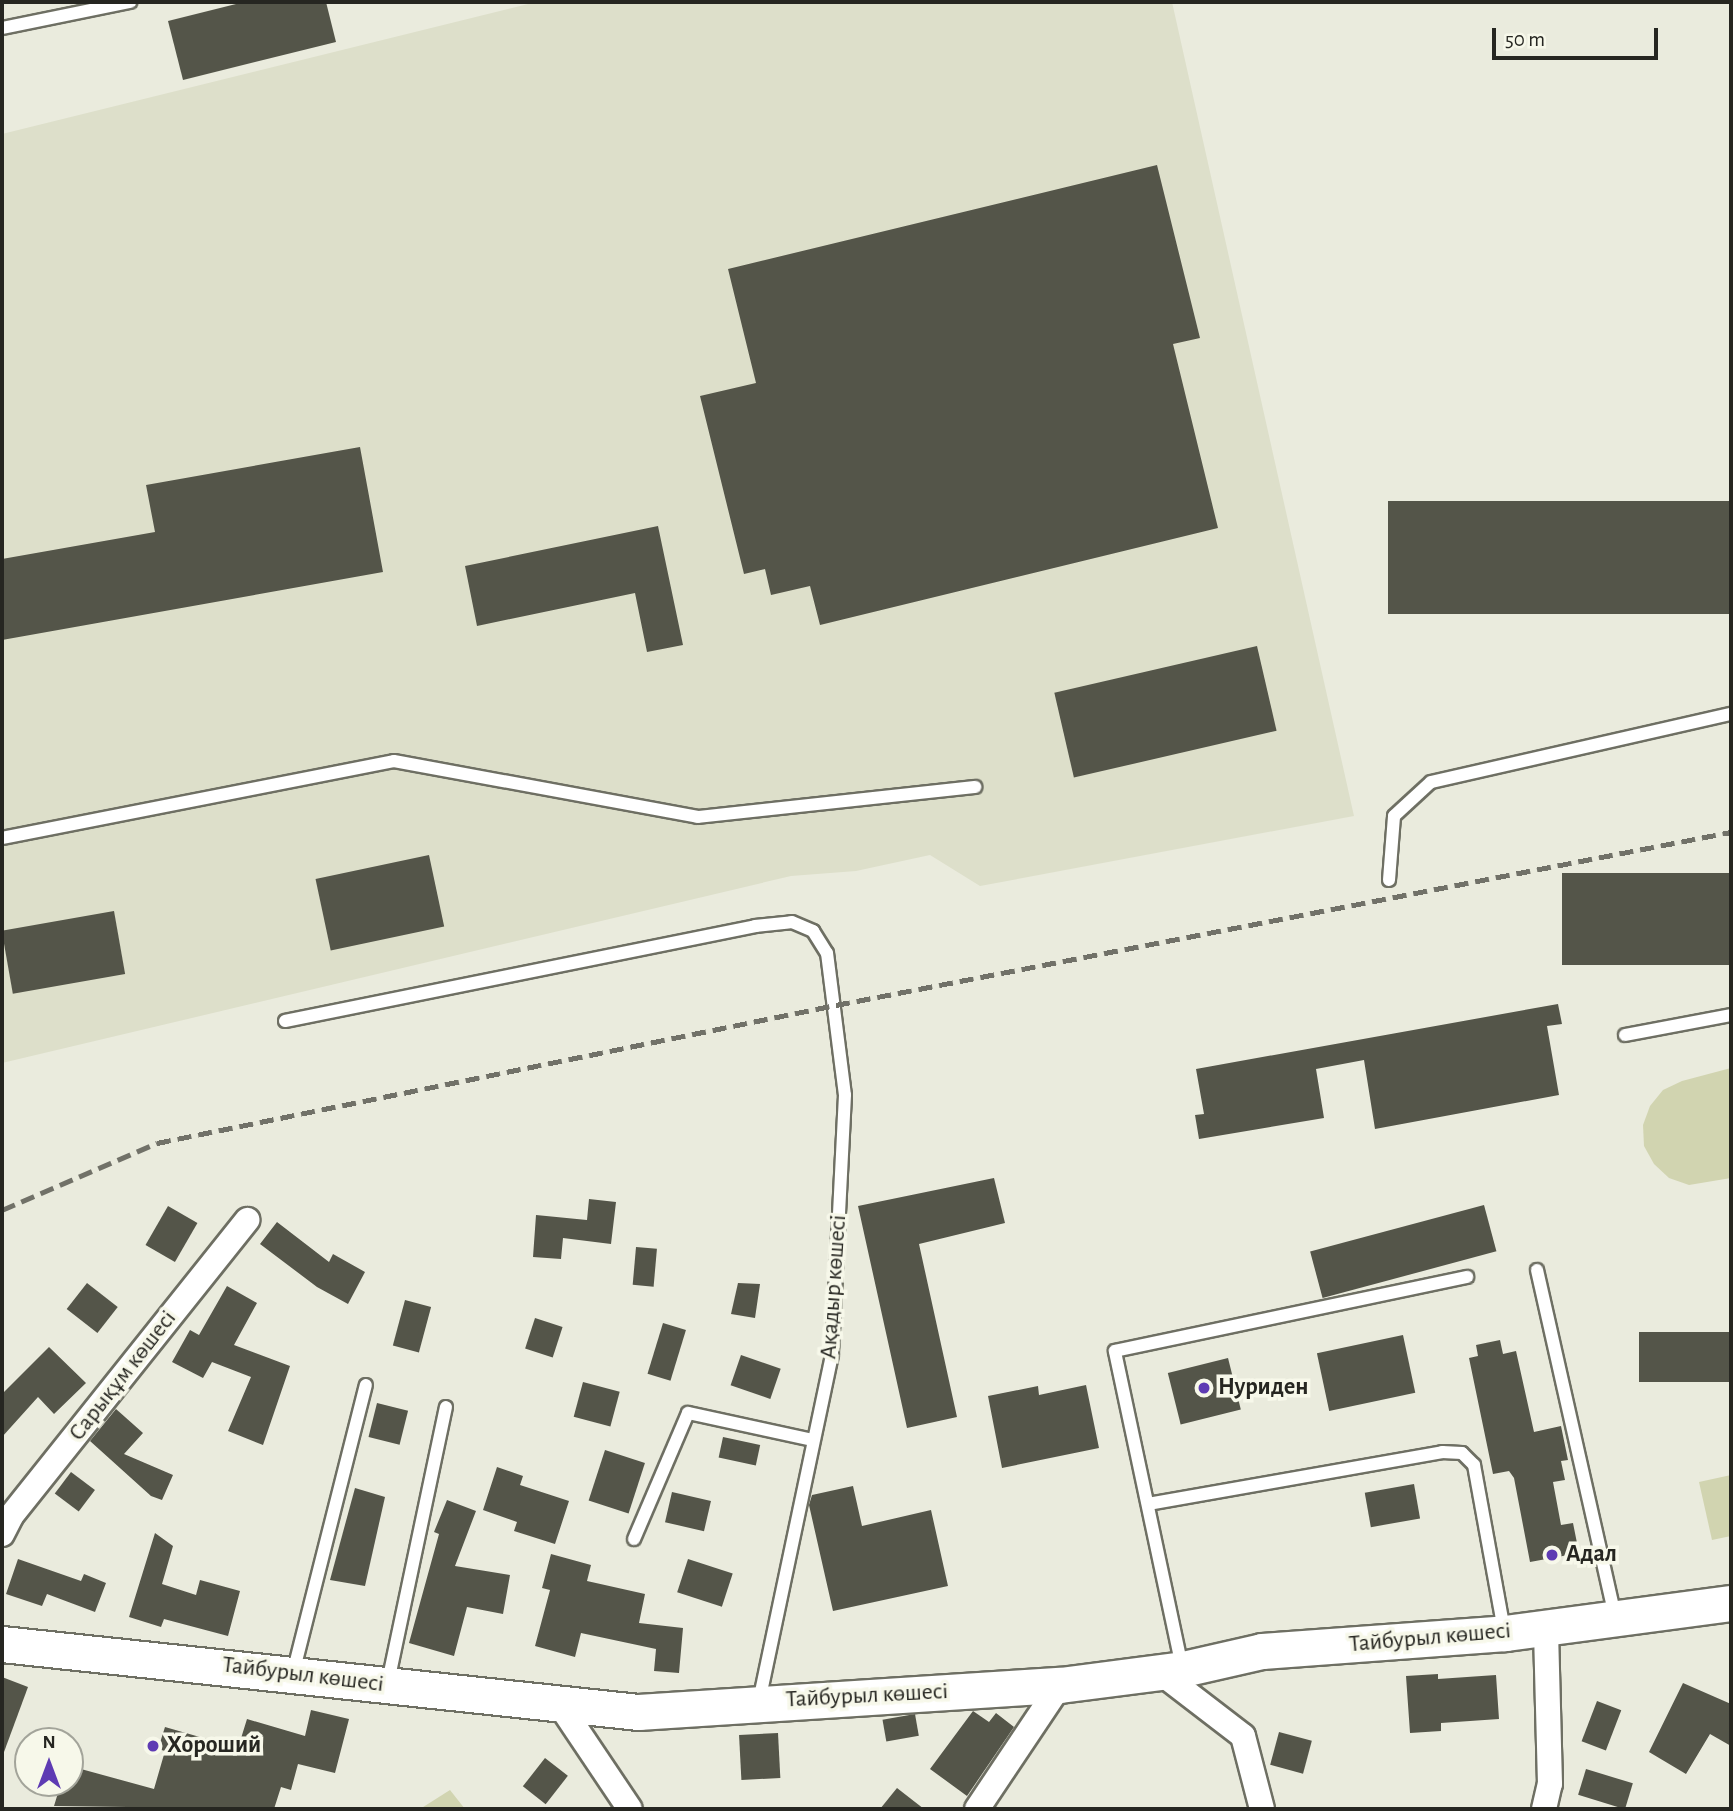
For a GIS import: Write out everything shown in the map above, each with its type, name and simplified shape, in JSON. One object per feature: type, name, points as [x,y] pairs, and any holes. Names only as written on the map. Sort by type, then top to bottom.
[{"type":"main road","name":"Тайбурыл көшесі","points":[[2,1644],[638,1712],[760,1702],[1060,1685],[1172,1671],[1262,1651],[1505,1633],[1731,1603]]},
{"type":"street","name":"Сарықұм көшесі","points":[[2,1534],[11,1516],[247,1220]]},
{"type":"street","points":[[1544,1809],[1550,1784],[1546,1626]]},
{"type":"street","points":[[1172,1671],[1243,1737],[1262,1809]]},
{"type":"street","points":[[977,1809],[1060,1685]]},
{"type":"street","points":[[560,1705],[631,1809]]},
{"type":"lane","points":[[2,28],[130,2]]},
{"type":"lane","points":[[1389,880],[1394,816],[1431,782],[1731,714]]},
{"type":"lane","points":[[2,838],[394,761],[698,817],[975,787]]},
{"type":"lane","name":"Ақадыр көшесі","points":[[285,1021],[755,926],[792,922],[813,931],[827,953],[836,1005],[845,1095],[832,1355],[760,1702]]},
{"type":"lane","points":[[1625,1035],[1731,1015]]},
{"type":"lane","points":[[1536,1270],[1616,1618]]},
{"type":"lane","points":[[1172,1671],[1148,1504],[1115,1351],[1467,1277]]},
{"type":"lane","points":[[292,1673],[366,1385]]},
{"type":"lane","points":[[387,1685],[446,1408]]},
{"type":"lane","points":[[634,1539],[688,1413],[813,1440]]},
{"type":"lane","points":[[1148,1504],[1442,1452],[1462,1453],[1474,1465],[1505,1633]]},
{"type":"shaded area","points":[[536,2],[1172,2],[1354,816],[980,886],[930,855],[856,871],[791,876],[2,1063],[2,134]]},
{"type":"green space","points":[[1731,1068],[1731,1178],[1689,1185],[1669,1178],[1654,1164],[1644,1146],[1643,1125],[1650,1106],[1663,1090],[1682,1081]]},
{"type":"green space","points":[[1731,1475],[1731,1536],[1712,1540],[1699,1482]]},
{"type":"green space","points":[[450,1790],[465,1809],[420,1809]]},
{"type":"building","points":[[244,2],[326,2],[336,42],[183,80],[168,21]]},
{"type":"building","points":[[1157,165],[1200,338],[1173,344],[1218,528],[820,625],[810,586],[771,595],[765,569],[744,574],[700,396],[756,383],[728,269]]},
{"type":"building","points":[[360,447],[383,572],[2,640],[2,559],[155,532],[146,485]]},
{"type":"building","points":[[1388,501],[1731,501],[1731,614],[1388,614]]},
{"type":"building","points":[[658,526],[683,645],[647,652],[635,593],[477,626],[465,566]]},
{"type":"building","points":[[1257,646],[1277,731],[1074,778],[1054,693]]},
{"type":"building","points":[[429,855],[444,926],[331,951],[316,879]]},
{"type":"building","points":[[1562,873],[1731,873],[1731,965],[1562,965]]},
{"type":"building","points":[[114,911],[125,974],[13,994],[2,931]]},
{"type":"building","points":[[1558,1004],[1562,1024],[1547,1026],[1559,1095],[1375,1129],[1364,1060],[1316,1069],[1324,1118],[1199,1139],[1195,1115],[1204,1114],[1196,1069]]},
{"type":"building","points":[[994,1178],[1005,1223],[919,1244],[957,1417],[907,1428],[858,1206]]},
{"type":"building","points":[[589,1199],[616,1202],[611,1244],[563,1238],[561,1259],[533,1257],[536,1215],[587,1220]]},
{"type":"building","points":[[1484,1205],[1496,1251],[1323,1298],[1310,1252]]},
{"type":"building","points":[[168,1206],[197,1223],[175,1262],[146,1245]]},
{"type":"building","points":[[277,1222],[329,1262],[333,1254],[365,1272],[348,1304],[317,1287],[260,1244]]},
{"type":"building","points":[[636,1247],[657,1249],[654,1287],[633,1285]]},
{"type":"building","points":[[87,1283],[118,1307],[97,1333],[67,1309]]},
{"type":"building","points":[[738,1283],[760,1284],[755,1318],[731,1314]]},
{"type":"building","points":[[227,1286],[257,1303],[234,1345],[290,1366],[263,1445],[228,1431],[251,1377],[212,1362],[203,1378],[172,1362],[190,1330],[199,1335]]},
{"type":"building","points":[[405,1300],[431,1307],[419,1352],[393,1345]]},
{"type":"building","points":[[535,1318],[563,1327],[553,1357],[525,1348]]},
{"type":"building","points":[[663,1323],[686,1330],[670,1381],[648,1374]]},
{"type":"building","points":[[1639,1332],[1731,1332],[1731,1382],[1639,1382]]},
{"type":"building","points":[[1403,1335],[1415,1393],[1329,1411],[1317,1353]]},
{"type":"building","points":[[1500,1340],[1503,1354],[1516,1351],[1534,1432],[1561,1426],[1568,1460],[1561,1461],[1565,1480],[1553,1482],[1561,1525],[1573,1523],[1579,1553],[1530,1562],[1514,1478],[1509,1471],[1493,1474],[1469,1358],[1478,1356],[1476,1345]]},
{"type":"building","points":[[49,1347],[86,1383],[54,1414],[38,1397],[2,1437],[2,1394]]},
{"type":"building","points":[[741,1355],[781,1369],[770,1399],[731,1385]]},
{"type":"building","points":[[1228,1358],[1241,1409],[1181,1424],[1168,1373]]},
{"type":"building","points":[[583,1382],[620,1392],[610,1427],[574,1417]]},
{"type":"building","points":[[1086,1385],[1099,1448],[1002,1468],[988,1396],[1038,1386],[1039,1395]]},
{"type":"building","points":[[377,1403],[408,1411],[400,1445],[369,1437]]},
{"type":"building","points":[[116,1409],[143,1433],[124,1454],[173,1475],[162,1500],[151,1496],[90,1441]]},
{"type":"building","points":[[723,1437],[760,1445],[756,1465],[719,1458]]},
{"type":"building","points":[[605,1450],[645,1463],[629,1513],[589,1500]]},
{"type":"building","points":[[497,1467],[523,1476],[520,1485],[569,1501],[555,1544],[514,1531],[517,1522],[483,1510]]},
{"type":"building","points":[[71,1472],[95,1490],[79,1512],[55,1494]]},
{"type":"building","points":[[1414,1484],[1420,1518],[1371,1527],[1365,1493]]},
{"type":"building","points":[[853,1486],[862,1526],[931,1510],[948,1586],[833,1611],[809,1505],[812,1495]]},
{"type":"building","points":[[355,1488],[385,1497],[365,1586],[330,1580]]},
{"type":"building","points":[[672,1492],[711,1501],[704,1531],[665,1522]]},
{"type":"building","points":[[447,1500],[476,1511],[455,1566],[510,1575],[503,1614],[467,1607],[454,1656],[409,1643],[439,1534],[434,1532]]},
{"type":"building","points":[[155,1533],[173,1546],[162,1584],[196,1595],[200,1580],[240,1591],[228,1636],[164,1619],[161,1627],[129,1617]]},
{"type":"building","points":[[551,1554],[591,1565],[587,1581],[645,1594],[639,1623],[683,1628],[679,1673],[654,1671],[656,1649],[581,1633],[575,1657],[535,1646],[550,1590],[542,1588]]},
{"type":"building","points":[[18,1559],[81,1581],[84,1574],[106,1583],[95,1612],[47,1594],[42,1606],[6,1594]]},
{"type":"building","points":[[688,1559],[733,1574],[722,1607],[677,1592]]},
{"type":"building","points":[[1438,1674],[1438,1679],[1496,1675],[1499,1719],[1441,1723],[1441,1731],[1410,1733],[1406,1676]]},
{"type":"building","points":[[2,1677],[28,1687],[4,1752],[2,1752]]},
{"type":"building","points":[[1683,1683],[1731,1704],[1731,1746],[1710,1734],[1686,1774],[1649,1752]]},
{"type":"building","points":[[1597,1701],[1621,1710],[1606,1750],[1582,1741]]},
{"type":"building","points":[[311,1710],[349,1719],[335,1773],[298,1764],[291,1790],[281,1787],[274,1809],[54,1806],[57,1797],[84,1797],[84,1770],[154,1789],[165,1751],[158,1749],[165,1727],[238,1748],[247,1719],[305,1736]]},
{"type":"building","points":[[973,1711],[989,1722],[996,1713],[1014,1727],[967,1796],[930,1769]]},
{"type":"building","points":[[915,1714],[919,1736],[886,1741],[883,1720]]},
{"type":"building","points":[[1279,1732],[1312,1741],[1303,1774],[1270,1765]]},
{"type":"building","points":[[778,1733],[780,1778],[741,1780],[739,1735]]},
{"type":"building","points":[[545,1758],[568,1776],[546,1804],[523,1786]]},
{"type":"building","points":[[1586,1769],[1633,1783],[1625,1809],[1578,1795]]},
{"type":"building","points":[[897,1788],[924,1809],[880,1809]]},
{"type":"railway","points":[[2,1210],[157,1143],[836,1005],[1731,832]]},
{"type":"place","name":"Нуриден","points":[[1204,1388]]},
{"type":"place","name":"Адал","points":[[1552,1555]]},
{"type":"place","name":"Хороший","points":[[153,1746]]}]
